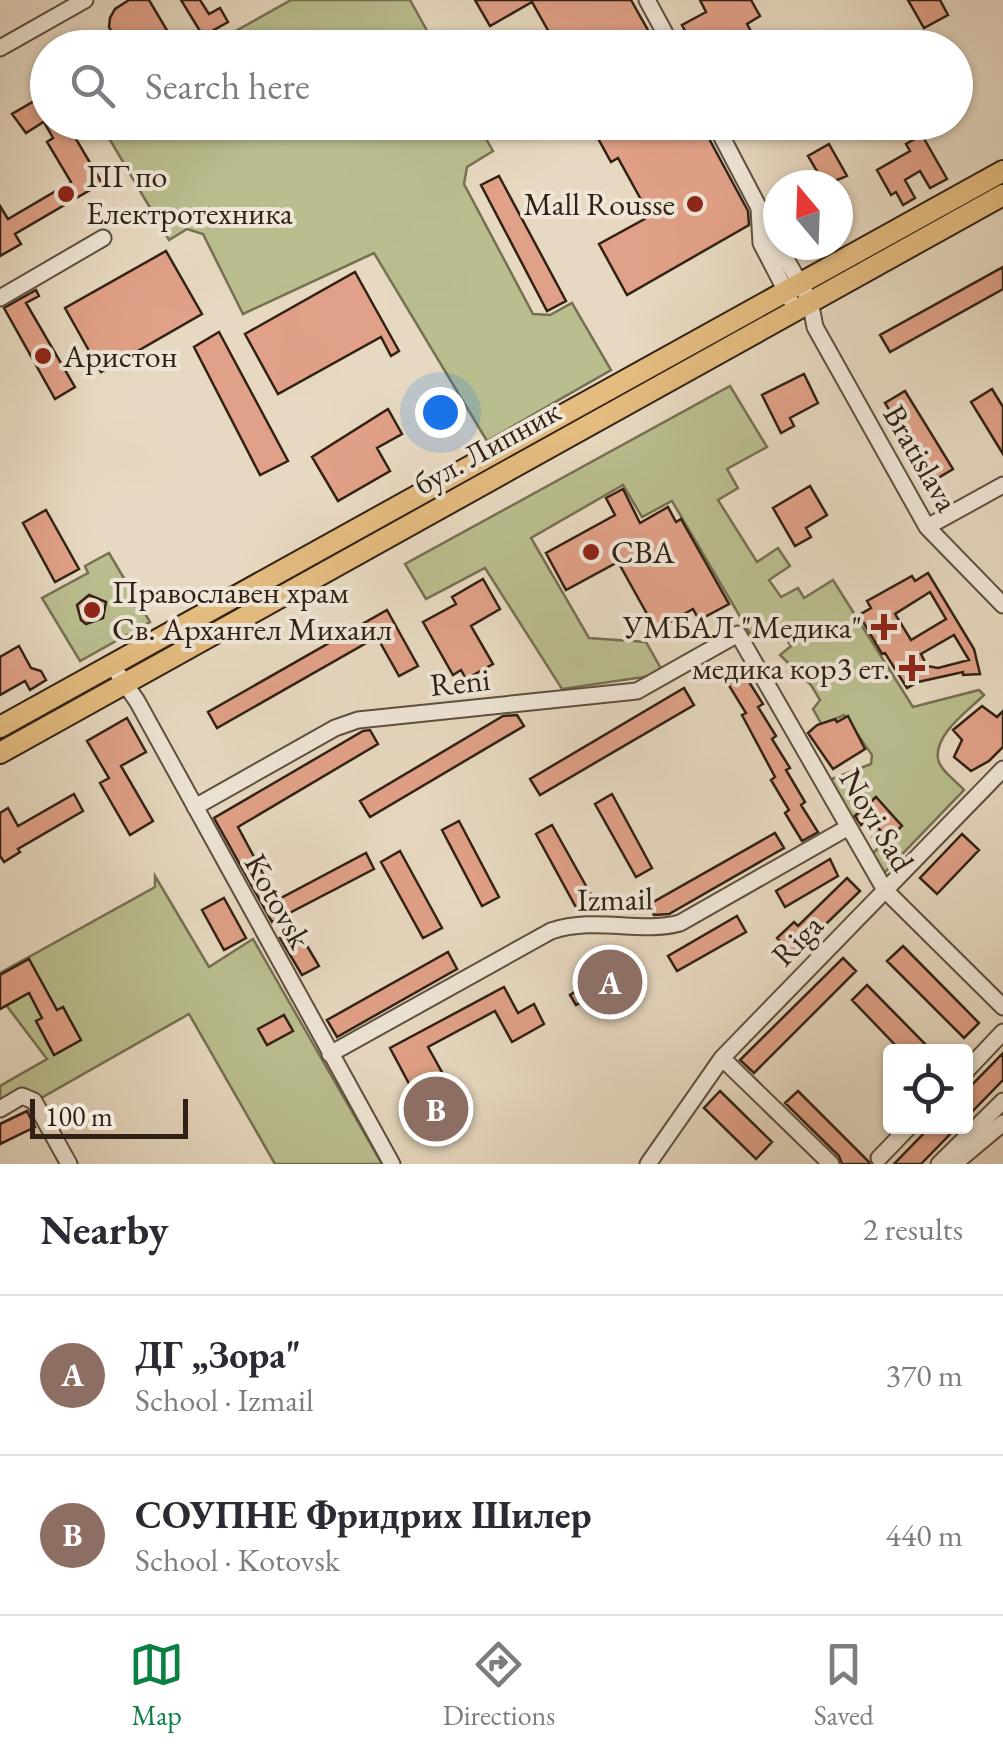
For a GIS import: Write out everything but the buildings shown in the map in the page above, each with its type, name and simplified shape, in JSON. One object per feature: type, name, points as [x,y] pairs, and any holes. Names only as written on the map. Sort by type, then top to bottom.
[{"type":"main road","name":"бул. Липник","points":[[801,302],[1003,170]]},
{"type":"main road","name":"бул. Липник","points":[[0,728],[119,674],[1003,195]]},
{"type":"main road","name":"бул. Липник","points":[[0,753],[119,674]]},
{"type":"street","points":[[32,30],[85,0]]},
{"type":"street","points":[[647,0],[663,30]]},
{"type":"street","points":[[0,48],[30,31]]},
{"type":"street","points":[[724,140],[763,213]]},
{"type":"street","points":[[759,205],[760,243],[801,302]]},
{"type":"street","points":[[0,298],[103,238]]},
{"type":"street","points":[[784,260],[801,302]]},
{"type":"street","name":"Bratislava","points":[[801,302],[928,527],[1003,605]]},
{"type":"street","points":[[928,527],[1003,485]]},
{"type":"street","name":"Reni","points":[[195,807],[335,728],[358,720],[636,691],[738,634]]},
{"type":"street","name":"Novi Sad","points":[[738,634],[886,890],[1003,1007]]},
{"type":"street","name":"Kotovsk","points":[[119,674],[392,1164]]},
{"type":"street","name":"Riga","points":[[648,1164],[722,1058],[1003,769]]},
{"type":"street","name":"Izmail","points":[[330,1054],[551,930],[588,923],[680,923],[847,828]]},
{"type":"street","points":[[973,1064],[1003,1032]]},
{"type":"street","points":[[722,1058],[831,1164]]},
{"type":"street","points":[[0,1108],[22,1096],[34,1101],[69,1164]]},
{"type":"street","points":[[939,1164],[1003,1101]]},
{"type":"street","points":[[954,1164],[1003,1122]]},
{"type":"street","points":[[879,1158],[902,1134]]},
{"type":"green space","points":[[291,0],[410,0],[427,30],[237,30]]},
{"type":"green space","points":[[110,140],[487,140],[493,151],[467,167],[464,184],[533,314],[550,315],[572,303],[611,370],[487,441],[374,253],[243,314],[203,234],[187,229],[169,240]]},
{"type":"green space","points":[[730,386],[767,447],[727,469],[738,488],[718,500],[757,562],[778,548],[790,566],[769,580],[781,597],[798,588],[804,598],[833,580],[913,707],[979,690],[984,695],[954,723],[938,750],[942,767],[964,790],[883,874],[870,856],[901,825],[876,797],[849,821],[829,780],[871,764],[872,755],[844,715],[822,725],[813,709],[820,700],[811,685],[780,655],[791,646],[774,622],[752,637],[672,501],[642,517],[623,485],[531,538],[589,638],[646,642],[664,674],[562,689],[485,568],[426,599],[405,564]]},
{"type":"green space","points":[[109,553],[150,622],[80,661],[42,598],[88,573],[85,566]]},
{"type":"green space","points":[[155,876],[209,967],[253,939],[382,1164],[275,1164],[189,1014],[34,1102],[0,1109],[0,1086],[47,1059],[0,997],[0,973],[155,887]]},
{"type":"place","name":"ПГ по Електротехника","points":[[66,194]]},
{"type":"place","name":"Mall Rousse","points":[[695,204]]},
{"type":"place","name":"Аристон","points":[[43,356]]},
{"type":"place","name":"CBA","points":[[591,552]]},
{"type":"place","name":"Православен храм Св. Архангел Михаил","points":[[92,610]]},
{"type":"place","name":"УМБАЛ \"Медика\"","points":[[884,627]]},
{"type":"place","name":"медика кор3 ет.","points":[[912,668]]},
{"type":"place","name":"ДГ „Зора\"","points":[[610,982]]},
{"type":"place","name":"СОУПНЕ Фридрих Шилер","points":[[436,1109]]}]
